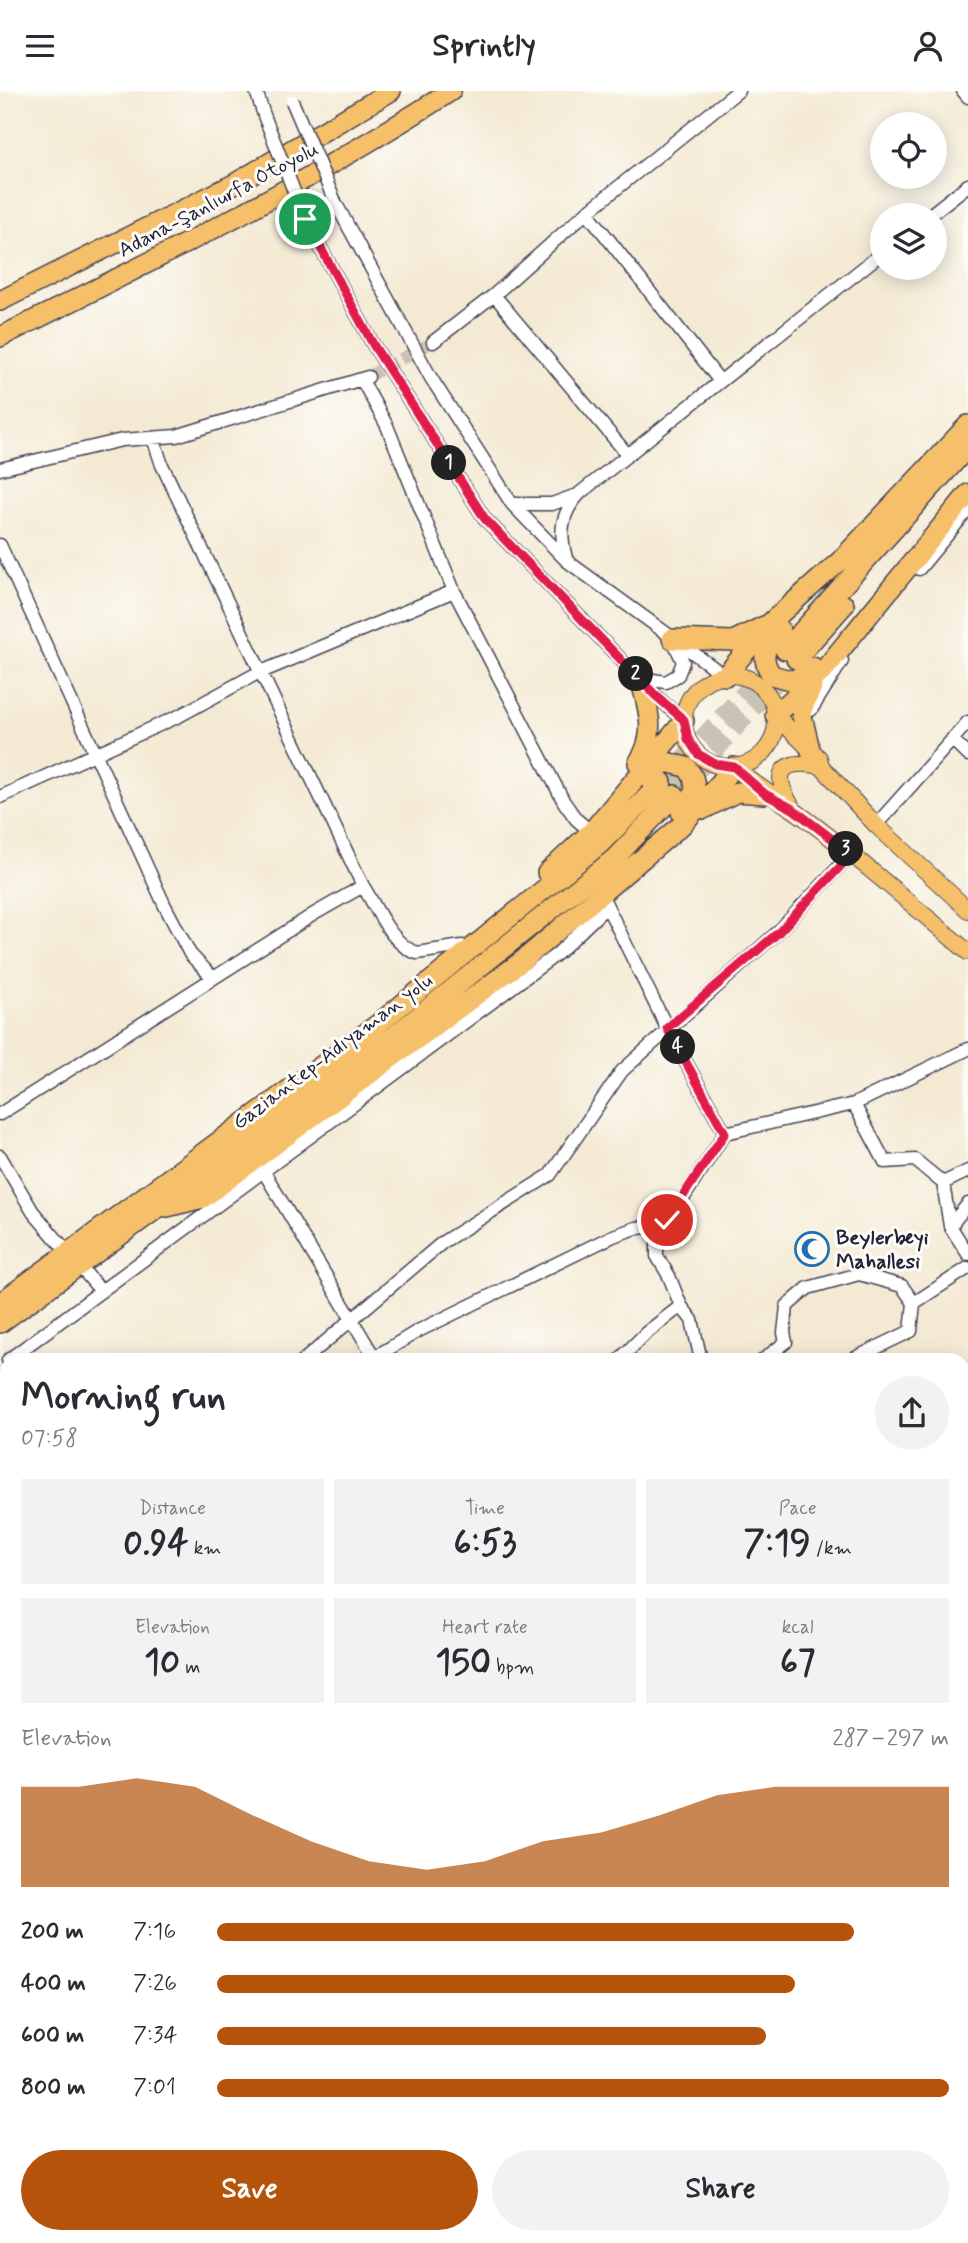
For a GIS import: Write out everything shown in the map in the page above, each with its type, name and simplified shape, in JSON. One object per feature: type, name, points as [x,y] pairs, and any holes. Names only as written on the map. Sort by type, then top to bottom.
[{"type":"highway","name":"Adana-Şanlıurfa Otoyolu","points":[[0,302],[234,184],[391,91]]},
{"type":"highway","name":"Adana-Şanlıurfa Otoyolu","points":[[0,337],[249,211],[358,150],[452,91]]},
{"type":"highway","points":[[881,597],[806,675],[793,681],[772,675],[764,661],[767,645],[840,561],[968,425]]},
{"type":"highway","points":[[968,447],[790,655],[968,466]]},
{"type":"highway","points":[[810,749],[803,729],[803,702],[824,670],[881,597],[968,494]]},
{"type":"highway","points":[[725,676],[771,622],[840,561]]},
{"type":"highway","points":[[672,639],[733,641],[771,622]]},
{"type":"highway","points":[[775,715],[824,670]]},
{"type":"highway","points":[[591,832],[647,750],[652,731],[640,678]]},
{"type":"highway","points":[[603,816],[684,720]]},
{"type":"highway","points":[[138,1203],[156,1177],[335,1045],[506,912],[660,764],[673,762],[691,772],[695,785],[693,798],[623,874],[604,900],[203,1198],[156,1210]]},
{"type":"highway","points":[[683,824],[734,767]]},
{"type":"highway","name":"Gaziantep-Adıyaman yolu","points":[[0,1303],[72,1260],[156,1210],[394,1036],[614,859],[669,788],[485,940],[367,1033],[138,1203],[72,1260],[0,1323]]},
{"type":"highway","points":[[623,874],[683,824],[720,799],[737,792],[765,794]]},
{"type":"main road","points":[[725,676],[744,678],[761,688],[771,700],[775,715],[774,734],[765,750],[751,762],[734,767],[715,764],[698,754],[688,739],[684,720],[690,699],[696,690],[705,683],[725,676]]},
{"type":"main road","points":[[775,715],[819,758],[821,766],[876,825],[968,910]]},
{"type":"main road","points":[[793,809],[781,790],[783,770],[791,764],[801,762],[821,766]]},
{"type":"main road","points":[[734,767],[765,794],[793,809],[852,854],[968,952]]},
{"type":"street","points":[[256,91],[305,219],[374,346],[485,519],[684,720]]},
{"type":"street","points":[[433,342],[494,295],[587,212],[738,91]]},
{"type":"street","points":[[963,91],[968,97]]},
{"type":"street","points":[[291,96],[336,204],[431,378],[512,503],[567,561],[725,676]]},
{"type":"street","points":[[945,203],[968,185]]},
{"type":"street","points":[[587,212],[719,380]]},
{"type":"street","points":[[567,561],[560,533],[568,505],[580,493],[870,262]]},
{"type":"street","points":[[494,295],[626,454]]},
{"type":"street","points":[[0,469],[122,440],[176,436],[366,378],[454,591],[565,802],[576,819],[591,832]]},
{"type":"street","points":[[153,438],[162,465],[363,886],[395,938],[410,951],[416,953],[462,946]]},
{"type":"street","points":[[512,503],[552,504],[580,493]]},
{"type":"street","points":[[803,729],[815,702],[839,666],[968,510]]},
{"type":"street","points":[[0,545],[169,914],[190,954],[213,978]]},
{"type":"street","points":[[0,797],[179,716],[261,672],[454,591]]},
{"type":"street","points":[[640,678],[666,682],[678,675],[682,661],[672,639]]},
{"type":"street","points":[[876,825],[968,722]]},
{"type":"street","points":[[952,739],[968,755]]},
{"type":"street","points":[[313,1353],[443,1242],[550,1175],[622,1072],[667,1028],[779,932],[852,854]]},
{"type":"street","points":[[0,1114],[314,913],[363,886]]},
{"type":"street","points":[[17,1353],[556,954],[604,900],[667,1028],[725,1133]]},
{"type":"street","points":[[699,1353],[692,1320],[681,1306],[669,1276],[657,1257],[657,1239],[725,1133],[854,1104],[968,1049]]},
{"type":"street","points":[[854,1104],[885,1162],[915,1160],[943,1183],[950,1226],[968,1254]]},
{"type":"street","points":[[0,1156],[33,1212],[101,1291]]},
{"type":"street","points":[[943,1183],[968,1171]]},
{"type":"street","points":[[264,1172],[373,1353]]},
{"type":"street","points":[[950,1226],[968,1204]]},
{"type":"street","points":[[386,1353],[455,1312],[500,1293],[612,1236],[636,1228],[664,1226]]},
{"type":"street","points":[[914,1303],[968,1268]]},
{"type":"street","points":[[772,1353],[786,1342],[784,1333],[787,1306],[808,1287],[859,1274],[902,1286],[914,1303],[911,1331],[865,1353]]},
{"type":"street","points":[[627,1353],[646,1333],[681,1306]]},
{"type":"tunnel","points":[[369,376],[433,342]]},
{"type":"tunnel","points":[[662,782],[785,650]]},
{"type":"tunnel","points":[[675,795],[796,659]]},
{"type":"place","name":"Beylerbeyi Mahallesi","points":[[812,1249]]},
{"type":"route","points":[[305,219],[374,346],[485,519],[655,695],[684,720],[688,739],[698,754],[715,764],[734,767],[765,794],[793,809],[852,854],[779,932],[667,1028],[725,1133],[667,1220]]}]
